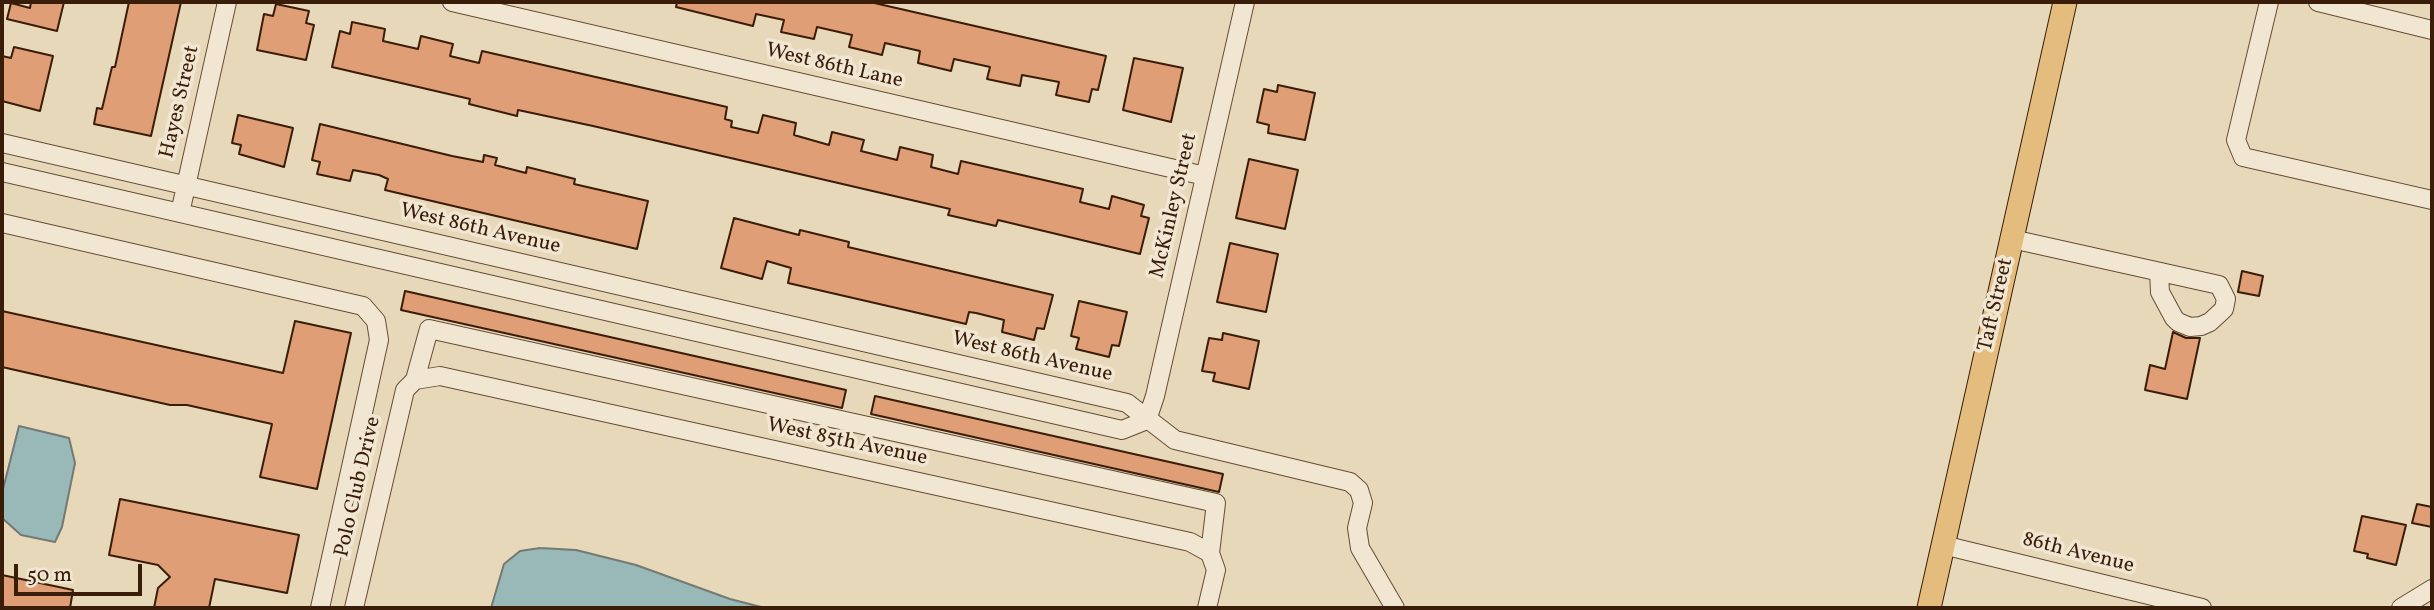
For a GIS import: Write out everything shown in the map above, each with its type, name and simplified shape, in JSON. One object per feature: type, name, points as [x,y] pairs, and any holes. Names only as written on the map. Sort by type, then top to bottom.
[{"type":"main road","name":"Taft Street","points":[[1929,608],[2065,2]]},
{"type":"street","name":"Hayes Street","points":[[180,213],[227,2]]},
{"type":"street","name":"West 86th Lane","points":[[452,2],[1205,176]]},
{"type":"street","name":"McKinley Street","points":[[1147,420],[1155,396],[1245,2]]},
{"type":"street","points":[[2270,2],[2236,140],[2244,157],[2432,200]]},
{"type":"street","points":[[2318,2],[2384,10],[2432,30]]},
{"type":"street","name":"West 86th Avenue","points":[[2,143],[1126,403],[1175,440],[1350,482],[1359,490],[1363,503],[1357,528],[1360,548],[1395,608]]},
{"type":"street","points":[[2,172],[1122,430],[1147,420]]},
{"type":"street","points":[[2,223],[363,306],[376,321],[379,340],[320,608]]},
{"type":"street","points":[[2012,239],[2159,272]]},
{"type":"street","name":"Polo Club Drive","points":[[354,608],[405,390],[415,380],[429,329],[1216,503],[1210,553]]},
{"type":"street","name":"West 85th Avenue","points":[[415,380],[440,376],[1191,542],[1210,553]]},
{"type":"street","name":"86th Avenue","points":[[1943,545],[2202,608]]},
{"type":"street","points":[[1207,608],[1216,570],[1210,553]]},
{"type":"street","points":[[2409,606],[2432,589]]},
{"type":"water","points":[[19,426],[69,438],[75,463],[62,527],[55,542],[21,535],[2,518],[2,493]]},
{"type":"water","points":[[540,548],[576,550],[636,565],[730,599],[765,608],[491,608],[504,564],[520,551]]},
{"type":"building","points":[[31,2],[64,2],[57,31],[7,19],[11,3],[30,8]]},
{"type":"building","points":[[129,2],[181,2],[151,136],[94,124],[97,108],[102,109],[112,67],[115,67]]},
{"type":"building","points":[[677,2],[870,2],[1106,56],[1098,90],[1092,89],[1089,102],[1056,95],[1059,82],[1022,75],[1020,86],[987,79],[990,67],[954,59],[951,71],[918,63],[920,51],[885,43],[882,55],[849,47],[852,35],[817,27],[814,39],[781,32],[784,20],[756,14],[753,26],[676,7]]},
{"type":"building","points":[[276,4],[309,11],[306,23],[314,25],[306,60],[257,50],[264,14],[273,16]]},
{"type":"building","points":[[352,22],[385,29],[383,41],[418,49],[421,36],[453,44],[450,56],[479,63],[482,51],[727,107],[725,119],[732,121],[731,127],[758,133],[763,115],[796,123],[794,135],[829,145],[832,132],[864,140],[861,151],[897,160],[900,147],[933,155],[931,167],[958,174],[961,161],[1083,189],[1080,202],[1109,209],[1112,196],[1144,205],[1141,216],[1149,218],[1140,254],[998,220],[996,226],[948,215],[950,209],[593,126],[518,110],[517,116],[469,104],[470,99],[332,67],[340,31],[350,34]]},
{"type":"building","points":[[14,47],[53,56],[40,111],[2,101],[2,56],[11,58]]},
{"type":"building","points":[[1134,58],[1183,68],[1171,122],[1123,110]]},
{"type":"building","points":[[1278,85],[1315,93],[1305,140],[1268,133],[1269,125],[1257,122],[1264,89],[1277,92]]},
{"type":"building","points":[[238,115],[293,128],[284,167],[239,154],[241,145],[232,143]]},
{"type":"building","points":[[320,124],[483,162],[484,155],[497,158],[495,165],[526,173],[527,167],[575,179],[574,184],[648,201],[637,249],[385,190],[388,179],[379,175],[353,170],[350,181],[317,174],[320,162],[312,160]]},
{"type":"building","points":[[1249,159],[1298,170],[1285,229],[1236,218]]},
{"type":"building","points":[[734,218],[799,235],[800,230],[849,242],[848,247],[1053,295],[1044,329],[1037,328],[1034,340],[1002,332],[1004,320],[976,313],[969,312],[966,324],[788,283],[791,268],[767,261],[762,279],[721,268]]},
{"type":"building","points":[[1230,243],[1278,254],[1266,312],[1217,302]]},
{"type":"building","points":[[2242,271],[2263,276],[2259,296],[2238,292]]},
{"type":"building","points":[[405,291],[846,390],[842,408],[401,310]]},
{"type":"building","points":[[1079,301],[1127,312],[1119,346],[1112,345],[1109,357],[1076,349],[1079,338],[1071,336]]},
{"type":"building","points":[[2,311],[283,373],[295,321],[351,333],[317,489],[260,477],[272,424],[187,405],[170,405],[2,367]]},
{"type":"building","points":[[2173,332],[2186,338],[2200,338],[2187,399],[2145,390],[2150,365],[2165,369]]},
{"type":"building","points":[[1223,333],[1259,341],[1249,389],[1213,381],[1215,373],[1202,371],[1209,338],[1222,340]]},
{"type":"building","points":[[875,396],[1223,474],[1219,492],[871,414]]},
{"type":"building","points":[[120,499],[299,535],[287,593],[215,579],[209,608],[154,608],[158,588],[170,577],[158,565],[109,555]]},
{"type":"building","points":[[2417,504],[2432,507],[2432,527],[2412,523]]},
{"type":"building","points":[[2362,516],[2406,525],[2396,565],[2367,558],[2368,554],[2354,551]]},
{"type":"building","points":[[2,575],[73,590],[70,608],[2,608]]}]
